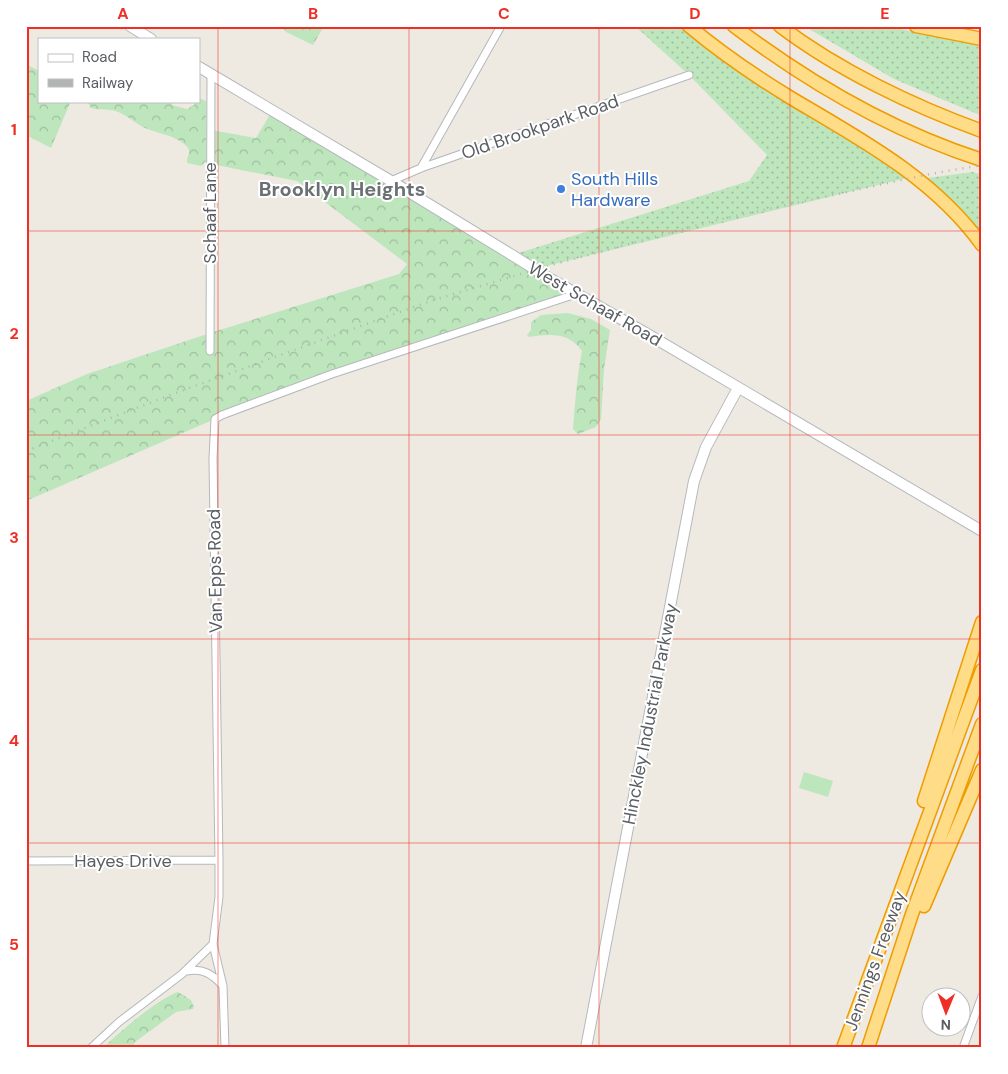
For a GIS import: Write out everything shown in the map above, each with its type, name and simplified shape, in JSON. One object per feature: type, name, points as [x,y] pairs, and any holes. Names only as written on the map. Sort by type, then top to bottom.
[{"type":"highway","points":[[688,26],[741,66],[904,168],[937,194],[960,217],[982,245]]},
{"type":"highway","points":[[734,26],[794,69],[854,104],[921,137],[982,160]]},
{"type":"highway","points":[[780,26],[837,62],[904,99],[982,130]]},
{"type":"highway","points":[[916,26],[982,39]]},
{"type":"highway","points":[[906,874],[917,824],[982,622]]},
{"type":"highway","points":[[906,874],[982,670]]},
{"type":"highway","points":[[891,981],[912,914],[982,724]]},
{"type":"highway","points":[[891,981],[982,770]]},
{"type":"highway","name":"Jennings Freeway","points":[[843,1048],[906,874]]},
{"type":"highway","name":"Jennings Freeway","points":[[868,1048],[891,981]]},
{"type":"street","points":[[130,26],[149,38]]},
{"type":"street","points":[[421,168],[500,26]]},
{"type":"street","name":"West Schaaf Road","points":[[200,68],[576,294],[982,531]]},
{"type":"street","name":"Schaaf Lane","points":[[210,351],[211,75]]},
{"type":"street","name":"Old Brookpark Road","points":[[391,181],[421,168],[689,75]]},
{"type":"street","name":"Van Epps Road","points":[[213,944],[219,897],[213,458],[215,419],[332,374],[576,294]]},
{"type":"street","name":"Hinckley Industrial Parkway","points":[[586,1048],[694,482],[706,447],[738,388]]},
{"type":"street","name":"Hayes Drive","points":[[26,861],[219,860]]},
{"type":"street","points":[[91,1048],[119,1022],[184,973],[213,944]]},
{"type":"street","points":[[213,944],[223,986],[224,1048]]},
{"type":"street","points":[[184,973],[194,970],[207,972],[213,975],[223,986]]},
{"type":"street","points":[[963,1048],[982,996]]},
{"type":"green space","points":[[281,26],[324,26],[313,45],[286,32]]},
{"type":"green space","points":[[635,26],[689,26],[915,176],[534,269],[512,255],[749,181],[767,155],[689,75]]},
{"type":"green space","points":[[804,26],[887,26],[982,46],[982,116],[894,79]]},
{"type":"green space","points":[[26,64],[38,70],[38,102],[71,102],[51,148],[26,135]]},
{"type":"green space","points":[[200,98],[206,101],[206,161],[201,166],[187,163],[189,150],[179,141],[145,128],[115,111],[91,108],[88,102],[171,102],[172,105],[187,109],[196,102],[200,102]]},
{"type":"green space","points":[[272,111],[576,294],[332,374],[215,419],[26,501],[26,401],[87,374],[210,333],[399,274],[407,264],[297,181],[211,164],[211,130],[256,138]]},
{"type":"green space","points":[[973,172],[982,175],[982,234],[970,218],[927,178]]},
{"type":"green space","points":[[568,313],[591,319],[610,330],[604,369],[601,419],[596,427],[578,434],[573,429],[577,380],[582,351],[565,337],[544,335],[529,337],[527,335],[531,330],[531,322],[541,315]]},
{"type":"green space","points":[[804,772],[833,781],[828,797],[799,788]]},
{"type":"green space","points":[[178,992],[191,1000],[193,1009],[176,1012],[135,1042],[132,1048],[103,1048],[150,1008]]},
{"type":"railway","points":[[26,451],[170,395],[380,319],[434,300],[544,267],[717,220],[930,174],[982,165]]},
{"type":"place","name":"South Hills Hardware","points":[[561,189]]},
{"type":"district","name":"Brooklyn Heights","points":[[342,189]]}]
